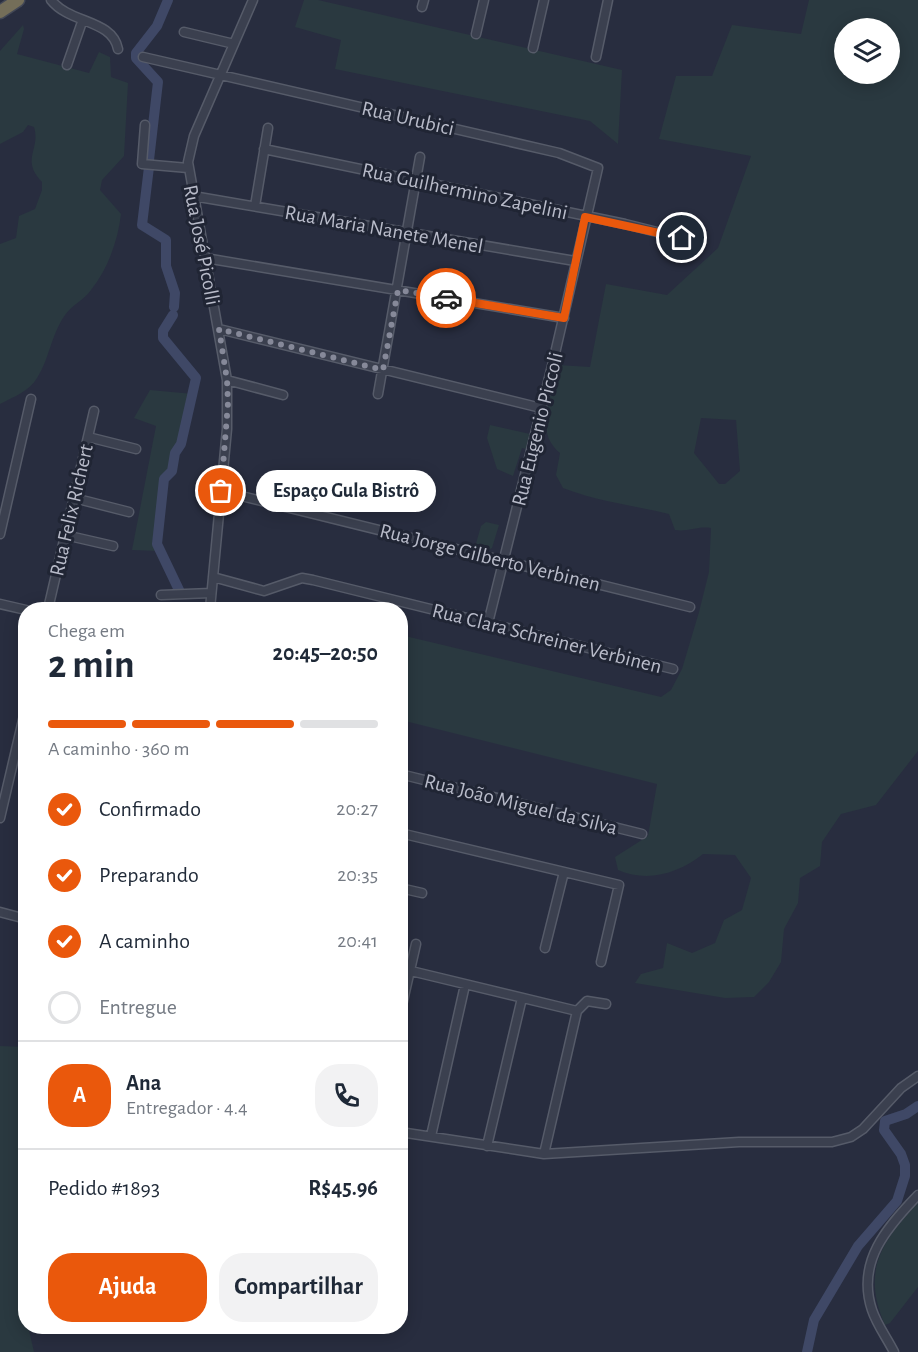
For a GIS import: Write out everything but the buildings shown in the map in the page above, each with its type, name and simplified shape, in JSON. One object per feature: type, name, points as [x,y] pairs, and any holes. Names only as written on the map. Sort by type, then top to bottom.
[{"type":"highway","points":[[0,12],[18,0]]},
{"type":"street","points":[[51,0],[61,11],[82,22],[109,31],[115,38],[118,48]]},
{"type":"street","name":"Rua José Picolli","points":[[210,602],[227,416],[227,380],[188,168],[194,136],[253,0]]},
{"type":"street","points":[[476,34],[484,0]]},
{"type":"street","points":[[533,48],[544,0]]},
{"type":"street","points":[[596,57],[609,0]]},
{"type":"street","points":[[67,65],[82,22]]},
{"type":"street","points":[[184,32],[234,44]]},
{"type":"street","name":"Rua Urubici","points":[[143,57],[559,153],[596,165]]},
{"type":"street","points":[[145,125],[142,164],[188,168]]},
{"type":"street","points":[[255,206],[268,128]]},
{"type":"street","name":"Rua Guilhermino Zapelini","points":[[264,149],[701,243]]},
{"type":"street","points":[[378,394],[420,157]]},
{"type":"street","name":"Rua Eugenio Piccoli","points":[[488,623],[564,318],[585,217],[598,175],[596,165]]},
{"type":"street","name":"Rua Maria Nanete Menel","points":[[193,196],[575,261]]},
{"type":"street","points":[[205,258],[564,318]]},
{"type":"street","points":[[219,329],[541,408]]},
{"type":"street","points":[[227,380],[283,394]]},
{"type":"street","points":[[0,534],[31,399]]},
{"type":"street","name":"Rua Felix Richert","points":[[50,602],[94,411]]},
{"type":"street","points":[[88,435],[136,447]]},
{"type":"street","name":"Rua Jorge Gilberto Verbinen","points":[[221,491],[690,607]]},
{"type":"street","points":[[74,496],[115,504]]},
{"type":"street","points":[[74,496],[129,512]]},
{"type":"street","points":[[65,535],[113,546]]},
{"type":"street","name":"Rua Clara Schreiner Verbinen","points":[[213,578],[264,591],[302,578],[403,602]]},
{"type":"street","points":[[161,596],[211,593]]},
{"type":"street","name":"Rua Clara Schreiner Verbinen","points":[[408,603],[673,669]]},
{"type":"street","points":[[0,604],[18,608]]},
{"type":"street","points":[[0,818],[18,741]]},
{"type":"street","points":[[0,767],[11,770]]},
{"type":"street","name":"Rua João Miguel da Silva","points":[[408,776],[642,834]]},
{"type":"street","points":[[408,835],[619,885],[601,962]]},
{"type":"street","points":[[545,948],[564,872]]},
{"type":"street","points":[[408,890],[423,893]]},
{"type":"street","points":[[0,912],[18,917]]},
{"type":"street","points":[[408,983],[416,944]]},
{"type":"street","points":[[411,971],[577,1011]]},
{"type":"street","points":[[431,1136],[465,985]]},
{"type":"street","points":[[487,1146],[522,998]]},
{"type":"street","points":[[544,1154],[577,1011],[586,1001],[606,1004]]},
{"type":"street","points":[[408,1133],[544,1154],[739,1142],[841,1140],[862,1129],[900,1088],[918,1076]]},
{"type":"street","points":[[894,1352],[872,1309],[868,1275],[872,1258],[882,1235],[918,1195]]},
{"type":"shaded area","points":[[304,0],[318,0],[622,70],[618,144],[590,121],[335,69],[341,40],[295,27]]},
{"type":"shaded area","points":[[809,0],[918,0],[918,751],[876,805],[841,814],[822,842],[820,866],[800,878],[798,903],[784,929],[781,962],[769,982],[754,997],[725,998],[635,983],[641,974],[663,968],[667,943],[692,953],[715,943],[724,920],[742,910],[751,878],[735,855],[703,854],[673,871],[652,876],[629,874],[618,870],[615,857],[648,836],[657,784],[408,722],[408,637],[661,697],[671,690],[682,669],[709,572],[711,528],[675,530],[669,514],[603,500],[563,488],[556,475],[560,453],[547,434],[546,412],[558,365],[590,367],[606,284],[667,295],[718,248],[751,156],[659,139],[676,76],[712,76],[732,25],[801,34]],"holes":[[[701,418],[736,420],[740,471],[725,484],[719,484],[694,453]]]},
{"type":"shaded area","points":[[23,25],[17,54],[89,73],[99,52],[110,57],[111,77],[128,83],[124,156],[102,180],[100,190],[121,214],[115,244],[107,264],[88,294],[71,308],[60,323],[34,383],[0,404],[0,244],[16,238],[19,216],[35,209],[42,190],[42,182],[32,167],[34,127],[28,125],[23,132],[0,144],[0,51]]},
{"type":"shaded area","points":[[150,390],[193,394],[172,471],[164,479],[158,551],[132,550],[156,426],[134,418]]},
{"type":"shaded area","points":[[490,425],[530,434],[526,449],[522,448],[513,476],[497,469],[487,438]]},
{"type":"shaded area","points":[[486,522],[499,525],[492,548],[488,550],[475,547],[481,526]]},
{"type":"shaded area","points":[[0,1046],[18,1047],[18,1334],[30,1334],[34,1352],[0,1352]]},
{"type":"shaded area","points":[[918,1203],[918,1287],[890,1323],[885,1325],[878,1306],[875,1288],[875,1273],[879,1258],[894,1230]]},
{"type":"waterway","points":[[149,160],[158,82],[136,58],[136,53],[157,26],[168,0]]},
{"type":"waterway","points":[[149,167],[142,225],[166,240],[166,266],[175,293],[174,307]]},
{"type":"waterway","points":[[173,315],[163,331],[163,338],[196,378],[181,444],[175,453],[172,471],[164,479],[157,544],[179,590]]},
{"type":"waterway","points":[[807,1352],[814,1320],[858,1246],[897,1201],[905,1176],[905,1165],[901,1154],[884,1130],[885,1121],[906,1114],[918,1106]]},
{"type":"way so far","points":[[221,491],[228,403],[219,329],[383,370],[398,290],[446,298]]},
{"type":"place","name":"Espaço Gula Bistrô","points":[[221,491]]},
{"type":"route","points":[[446,298],[564,318],[585,217],[682,238]]}]
